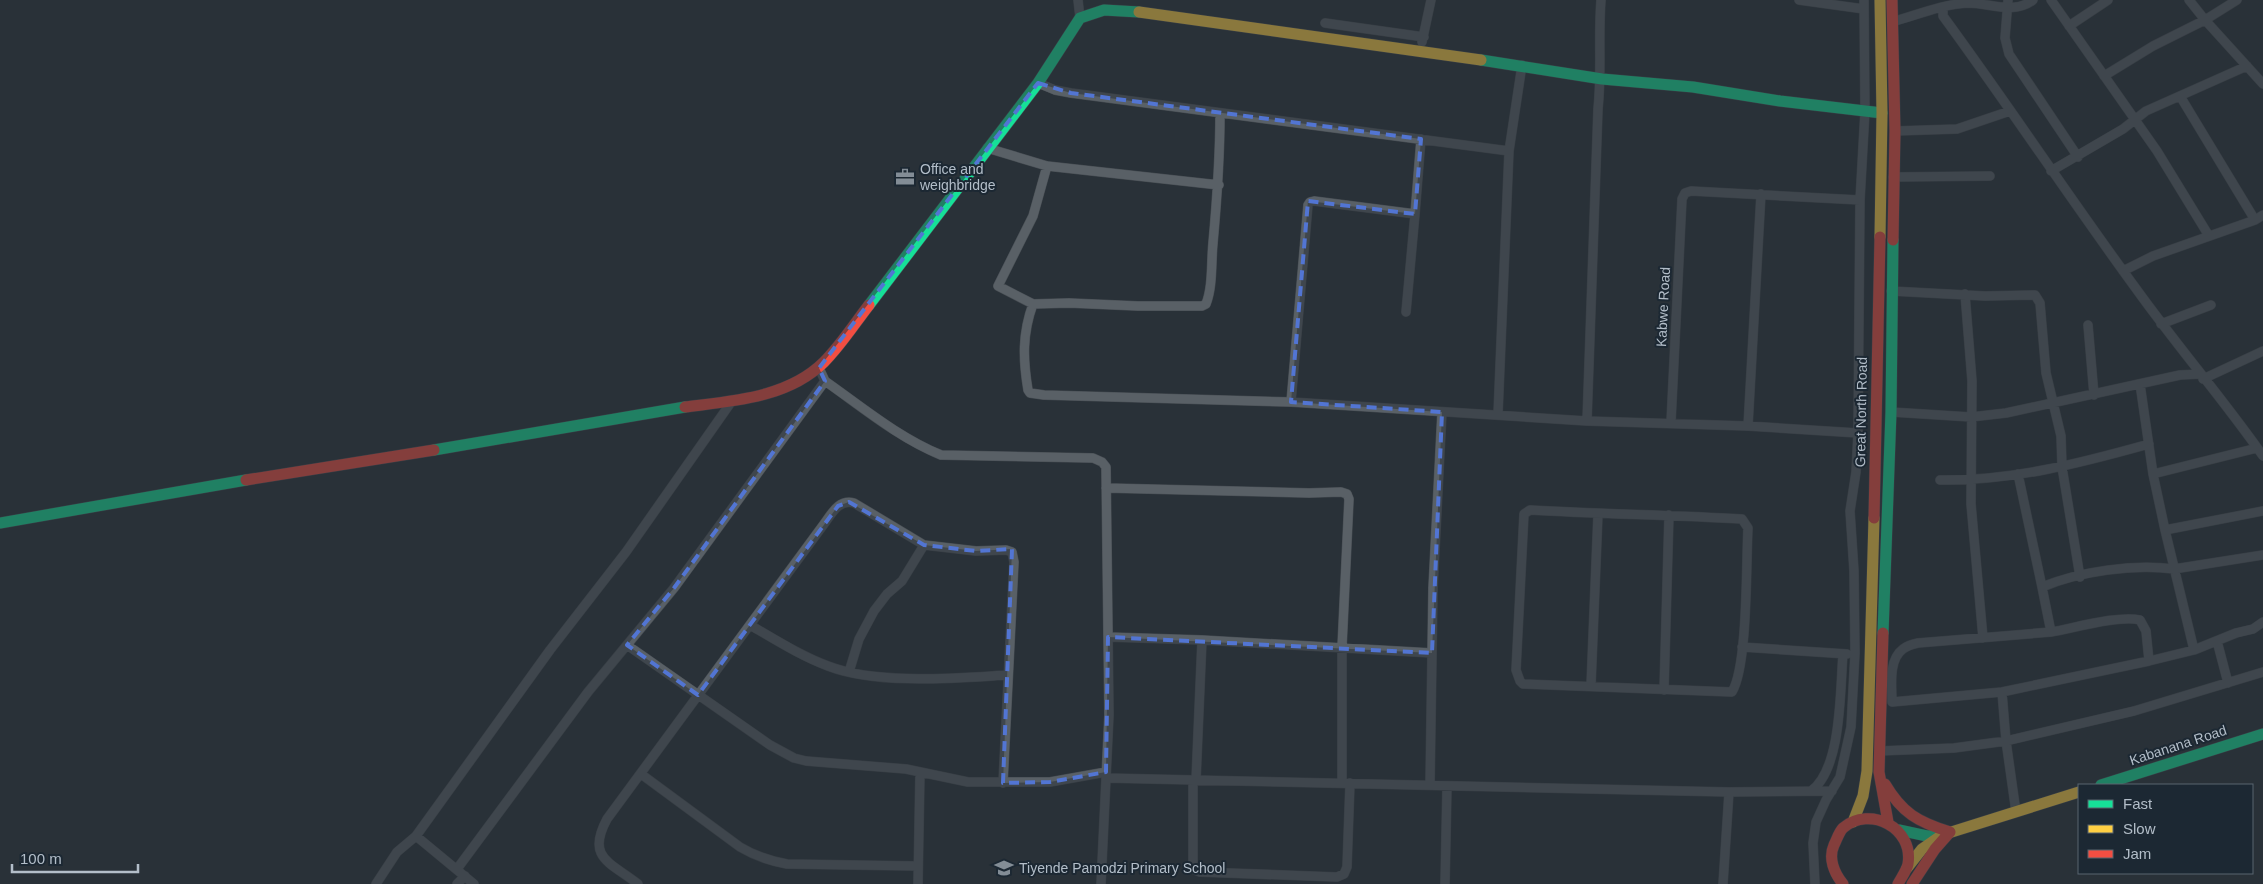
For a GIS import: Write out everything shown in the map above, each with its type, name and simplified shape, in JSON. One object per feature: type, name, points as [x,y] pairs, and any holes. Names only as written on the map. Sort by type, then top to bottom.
[{"type":"street","points":[[1078,0],[1080,18]]},
{"type":"street","points":[[1420,50],[1431,0]]},
{"type":"street","points":[[1587,421],[1598,109],[1602,79],[1599,38],[1601,0]]},
{"type":"street","points":[[1799,0],[1864,4],[1865,111],[1860,200],[1858,433],[1856,472],[1850,511],[1854,571],[1855,653],[1851,726],[1840,777],[1816,822],[1813,843],[1815,884]]},
{"type":"street","name":"Great North Road","points":[[1843,884],[1834,868],[1833,850],[1840,834],[1852,822],[1863,796],[1867,771],[1882,113],[1880,0]]},
{"type":"street","name":"Great North Road","points":[[1888,822],[1879,772],[1879,751],[1891,412],[1894,131],[1892,0]]},
{"type":"street","points":[[1892,22],[1943,7],[1969,2],[2008,3],[2016,8],[2033,0]]},
{"type":"street","points":[[2050,0],[2157,151],[2209,236]]},
{"type":"street","points":[[2069,26],[2108,0]]},
{"type":"street","points":[[2189,0],[2263,84]]},
{"type":"street","points":[[2104,76],[2153,46],[2205,20],[2237,0]]},
{"type":"street","points":[[2008,3],[2005,38],[2009,54],[2078,157]]},
{"type":"street","points":[[1943,7],[1943,16],[2051,170],[2161,324],[2263,456]]},
{"type":"street","points":[[0,523],[133,498],[513,436],[642,412],[732,401],[776,391],[819,368],[1038,83],[1080,18],[1091,12],[1110,8],[1420,50],[1602,79],[1693,87],[1780,101],[1882,113]]},
{"type":"street","points":[[1325,23],[1424,37]]},
{"type":"street","points":[[1349,40],[1350,26]]},
{"type":"street","points":[[1498,414],[1509,151],[1522,65]]},
{"type":"street","points":[[2051,170],[2078,157],[2146,111],[2247,66]]},
{"type":"street","points":[[1038,83],[1055,90],[1071,93],[1509,151]]},
{"type":"street","points":[[2123,270],[2152,256],[2259,217],[2180,96]]},
{"type":"street","points":[[1894,131],[1957,129],[2010,111]]},
{"type":"street","points":[[1047,166],[1033,216],[998,286],[1033,304],[1202,306],[1206,304],[1210,279],[1219,185],[1220,113]]},
{"type":"street","points":[[1406,312],[1421,138]]},
{"type":"street","points":[[987,148],[1047,166],[1219,185]]},
{"type":"street","points":[[1893,177],[1990,176]]},
{"type":"street","name":"Kabwe Road","points":[[1671,422],[1681,217],[1684,193],[1691,191],[1761,194]]},
{"type":"street","points":[[1748,426],[1761,194],[1860,200]]},
{"type":"street","points":[[1291,402],[1310,202],[1415,214]]},
{"type":"street","points":[[1891,291],[1985,296],[2035,295],[2040,303],[2046,372],[2061,436],[2062,467],[2080,577]]},
{"type":"street","points":[[1965,294],[1972,381],[1971,504],[1983,638]]},
{"type":"street","points":[[1033,304],[1024,338],[1024,361],[1030,393],[1044,395],[1291,402],[1587,421],[1671,422],[1858,433]]},
{"type":"street","points":[[2161,324],[2212,305]]},
{"type":"street","points":[[2088,325],[2094,395]]},
{"type":"street","points":[[1891,412],[1971,417],[2006,413],[2180,375],[2202,376],[2263,351]]},
{"type":"street","points":[[819,368],[825,381],[902,435],[922,447],[941,455],[1093,458],[1102,462],[1106,467],[1109,715],[1101,884]]},
{"type":"street","points":[[457,869],[588,692],[674,588],[825,381]]},
{"type":"street","points":[[2140,384],[2165,530],[2194,650]]},
{"type":"street","points":[[376,884],[397,852],[416,836],[550,650],[626,552],[732,401]]},
{"type":"street","points":[[1430,785],[1432,653],[1442,412]]},
{"type":"street","points":[[1940,480],[1971,480],[2062,467],[2149,444]]},
{"type":"street","points":[[2154,474],[2257,448]]},
{"type":"street","points":[[2018,474],[2051,632]]},
{"type":"street","points":[[1106,488],[1309,493],[1341,492],[1347,494],[1349,498],[1342,647],[1346,783],[1346,867],[1344,874],[1337,878],[1200,872],[1195,870],[1193,865],[1194,780],[1202,640]]},
{"type":"street","points":[[638,884],[602,856],[598,847],[598,835],[607,819],[698,695],[838,506],[843,502],[854,503],[924,545],[976,551],[1006,550],[1012,552],[1014,562],[1003,783]]},
{"type":"street","points":[[1530,510],[1598,514],[1742,519],[1747,525],[1742,647],[1737,679],[1732,692],[1591,685],[1524,684],[1520,681],[1516,670],[1524,514],[1530,510]]},
{"type":"street","points":[[2165,530],[2263,510]]},
{"type":"street","points":[[1591,685],[1598,514]]},
{"type":"street","points":[[1664,690],[1669,515]]},
{"type":"street","points":[[849,672],[858,638],[886,594],[902,581],[924,545]]},
{"type":"street","points":[[2042,587],[2122,568],[2174,569],[2263,555]]},
{"type":"street","points":[[2149,662],[2146,631],[2140,620],[2133,618],[2051,632],[1918,642],[1903,649],[1897,657],[1892,670],[1892,702],[2002,692],[2149,662],[2194,650],[2236,633],[2253,629],[2263,622]]},
{"type":"street","points":[[750,625],[807,658],[849,672],[904,678],[962,679],[1007,675]]},
{"type":"street","points":[[1108,637],[1202,640],[1432,653]]},
{"type":"street","points":[[2217,641],[2228,683]]},
{"type":"street","points":[[627,645],[770,745],[794,758],[920,772],[968,782],[1050,782],[1106,775],[1194,780],[1448,786],[1729,792],[1832,791]]},
{"type":"street","points":[[1742,647],[1842,654],[1855,653]]},
{"type":"street","points":[[1811,791],[1826,771],[1838,732],[1842,654]]},
{"type":"street","points":[[1879,751],[1954,748],[2006,741],[2134,712],[2263,672]]},
{"type":"street","points":[[2002,692],[2006,741],[2016,812]]},
{"type":"street","name":"Kabanana Road","points":[[2104,784],[2263,734]]},
{"type":"street","points":[[918,884],[920,772]]},
{"type":"street","points":[[1879,772],[1894,801],[1920,822],[1946,834]]},
{"type":"street","points":[[641,774],[740,847],[774,862],[788,864],[918,866]]},
{"type":"street","points":[[1445,884],[1448,786]]},
{"type":"street","points":[[1723,884],[1729,792]]},
{"type":"street","points":[[1898,884],[1916,854],[1928,843],[1946,834],[2078,792]]},
{"type":"street","points":[[1852,822],[1873,818],[1888,822],[1899,830],[1927,836],[1946,834]]},
{"type":"street","points":[[1899,830],[1908,848],[1907,868]]},
{"type":"street","points":[[1912,884],[1946,834]]},
{"type":"street","points":[[416,836],[474,884]]},
{"type":"street","points":[[457,884],[465,876]]},
{"type":"highlighted area","points":[[1038,83],[1071,93],[1421,139],[1415,214],[1308,201],[1291,402],[1442,412],[1432,653],[1108,637],[1106,772],[1050,782],[1003,783],[1012,549],[976,551],[924,545],[849,502],[838,506],[698,695],[627,645],[674,588],[825,381],[819,368]]},
{"type":"traffic: fast","points":[[869,305],[1038,83],[1080,18],[1104,10],[1139,12]]},
{"type":"traffic: fast","points":[[1481,60],[1602,79],[1693,87],[1780,101],[1882,113]]},
{"type":"traffic: fast","points":[[1883,633],[1891,412],[1893,240]]},
{"type":"traffic: fast","points":[[434,450],[685,407]]},
{"type":"traffic: fast","points":[[0,523],[246,480]]},
{"type":"traffic: fast","points":[[2104,784],[2263,734]]},
{"type":"traffic: fast","points":[[1899,830],[1927,836],[1940,835]]},
{"type":"traffic: slow","points":[[1880,0],[1882,113],[1880,237]]},
{"type":"traffic: slow","points":[[1139,12],[1481,60]]},
{"type":"traffic: slow","points":[[1853,822],[1863,796],[1867,771],[1874,518]]},
{"type":"traffic: slow","points":[[1907,868],[1922,849],[1942,835],[2078,792]]},
{"type":"traffic: jam","points":[[1892,0],[1895,131],[1893,240]]},
{"type":"traffic: jam","points":[[1874,518],[1880,237]]},
{"type":"traffic: jam","points":[[685,407],[759,396],[794,383],[810,374],[824,362],[869,305]]},
{"type":"traffic: jam","points":[[246,480],[434,450]]},
{"type":"traffic: jam","points":[[1883,633],[1879,772],[1888,822]]},
{"type":"traffic: jam","points":[[1885,784],[1891,794],[1912,815],[1950,832],[1935,849],[1912,884]]},
{"type":"traffic: jam","points":[[1843,884],[1833,865],[1832,850],[1843,828],[1854,821],[1865,819],[1877,820],[1888,824],[1904,840],[1908,851],[1908,864],[1898,884]]},
{"type":"place","name":"Office and weighbridge","points":[[905,177]]},
{"type":"place","name":"Tiyende Pamodzi Primary School","points":[[1004,868]]}]
